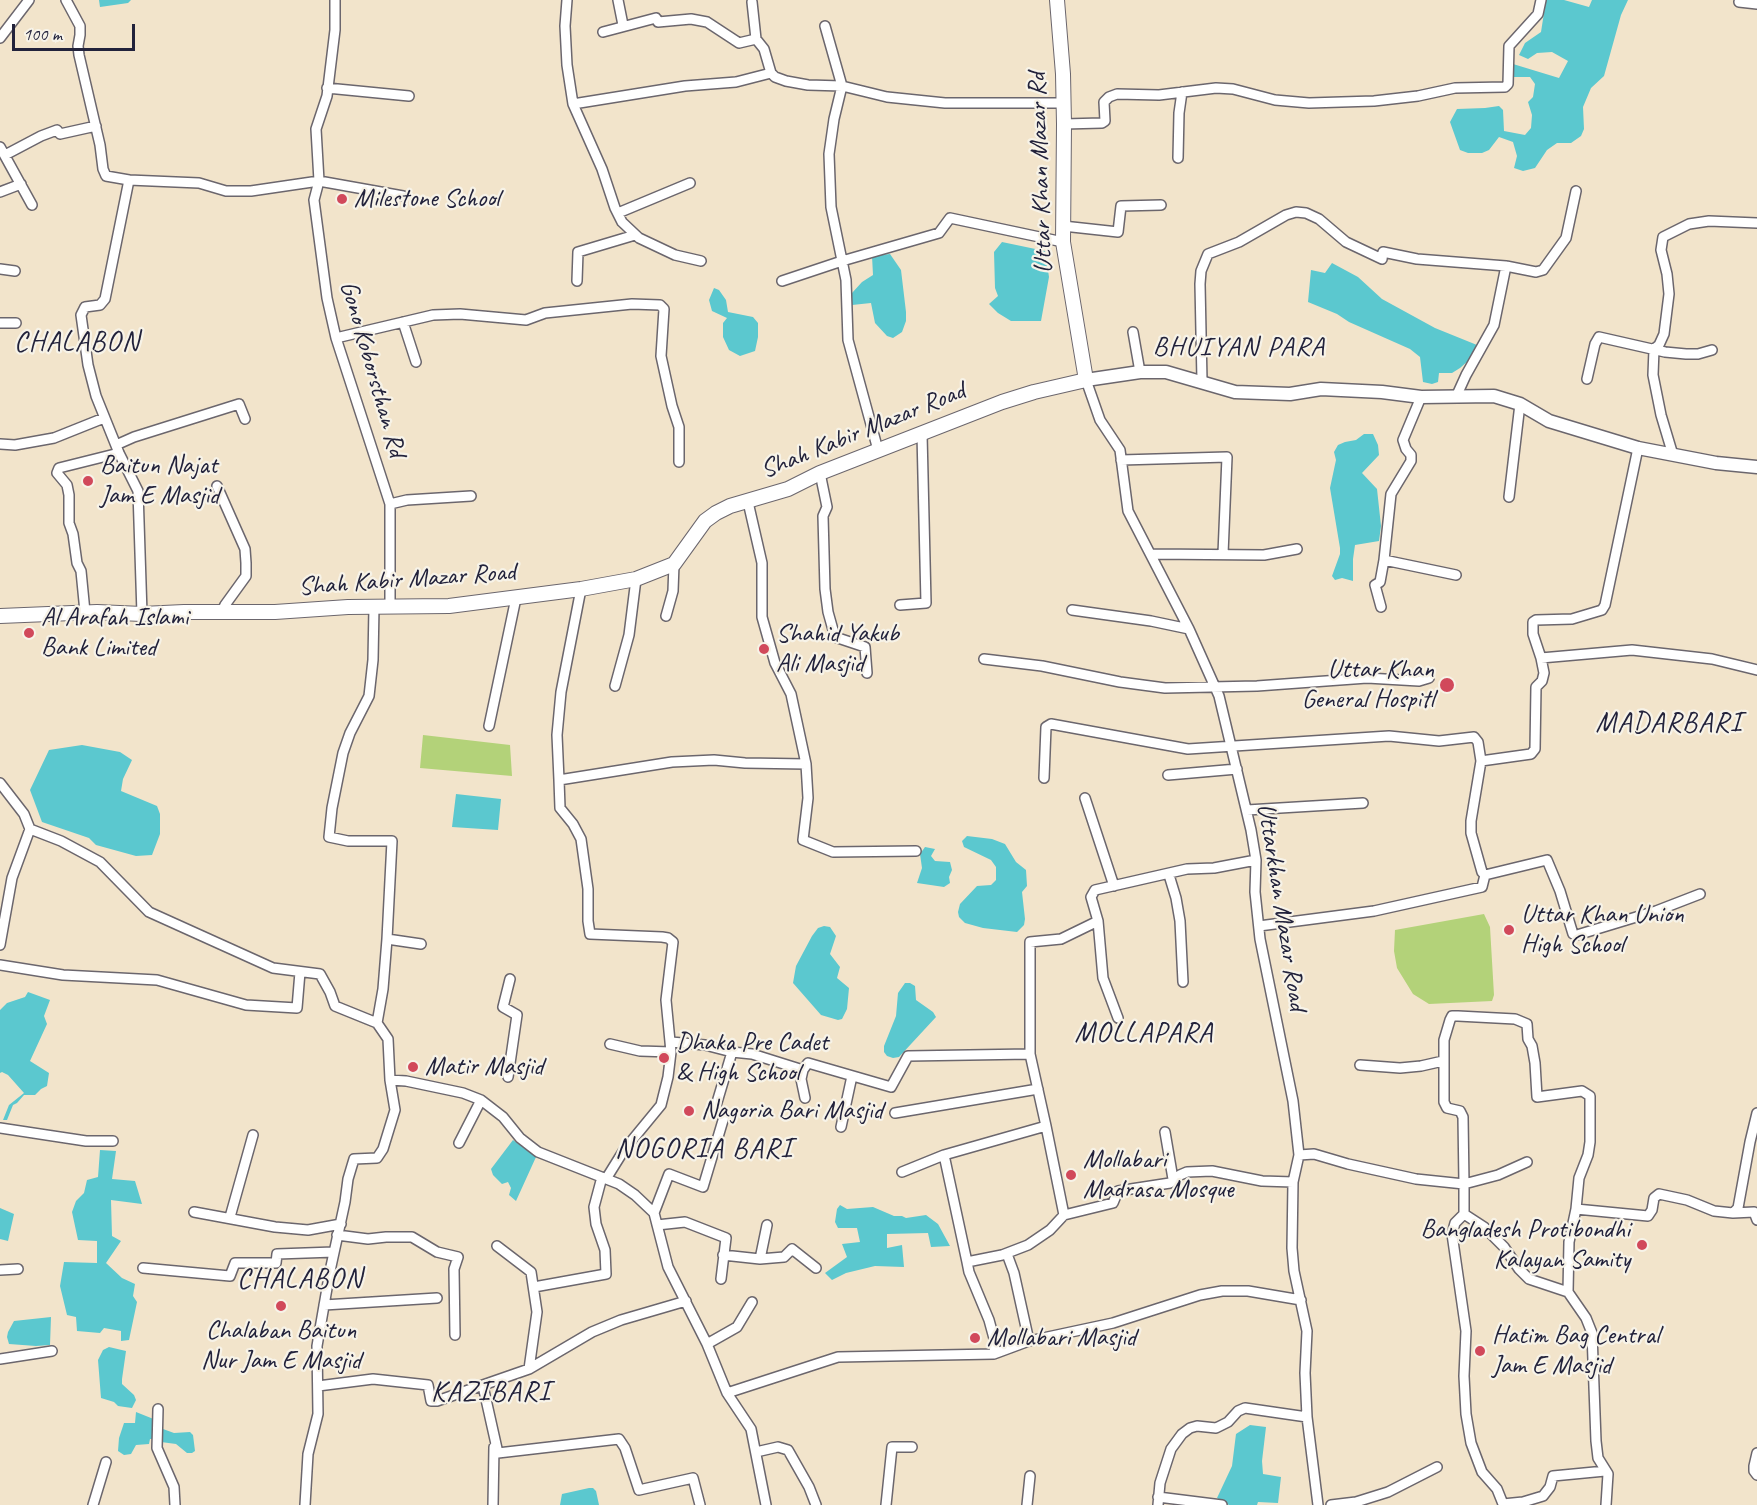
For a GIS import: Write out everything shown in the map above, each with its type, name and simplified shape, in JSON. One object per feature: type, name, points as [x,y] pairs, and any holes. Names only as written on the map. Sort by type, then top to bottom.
[{"type":"main road","name":"Uttar Khan Mazar Rd","points":[[1057,0],[1064,124],[1063,242],[1086,380]]},
{"type":"main road","name":"Shah Kabir Mazar Road","points":[[0,616],[85,612],[221,613],[449,606],[581,589],[636,579],[674,564],[705,521],[730,506],[788,489],[820,473],[1002,402],[1086,380]]},
{"type":"street","points":[[0,38],[29,0]]},
{"type":"street","points":[[66,0],[80,26],[79,55],[106,176],[129,180],[199,183],[226,191],[251,191],[319,181],[404,196]]},
{"type":"street","name":"Gono Koborsthan Rd","points":[[335,0],[335,30],[327,88],[316,129],[319,181],[314,200],[327,298],[336,338],[390,504],[390,608]]},
{"type":"street","points":[[567,0],[565,26],[567,65],[573,104],[602,169],[622,222],[639,238],[675,255],[701,261]]},
{"type":"street","points":[[618,0],[623,25]]},
{"type":"street","points":[[1064,124],[1102,123],[1105,121],[1104,102],[1117,94],[1159,95],[1216,88],[1233,89],[1275,100],[1309,103],[1374,101],[1418,96],[1455,88],[1505,87],[1508,84],[1509,46],[1538,14],[1541,0]]},
{"type":"street","points":[[752,2],[756,39],[764,49],[771,73],[786,81],[808,85],[842,86],[887,97],[945,103],[1063,103]]},
{"type":"street","points":[[1739,2],[1757,4]]},
{"type":"street","points":[[603,32],[656,18],[658,22],[698,20],[707,22],[739,43],[756,39]]},
{"type":"street","points":[[825,26],[842,86],[828,154],[831,207],[846,280],[848,340],[878,450]]},
{"type":"street","points":[[573,104],[685,86],[736,82],[771,73]]},
{"type":"street","points":[[327,88],[409,96]]},
{"type":"street","points":[[1178,158],[1182,92]]},
{"type":"street","points":[[32,205],[2,151],[57,130],[60,134],[96,126]]},
{"type":"street","points":[[129,180],[105,299],[100,305],[85,307],[81,315],[90,373],[104,418],[138,490],[142,614]]},
{"type":"street","points":[[618,213],[690,183]]},
{"type":"street","points":[[0,192],[21,184]]},
{"type":"street","points":[[1202,381],[1200,284],[1204,262],[1208,254],[1239,242],[1286,214],[1306,213],[1319,219],[1346,242],[1382,259],[1383,252],[1417,259],[1506,266],[1536,272],[1543,270],[1566,238],[1576,191]]},
{"type":"street","points":[[1063,226],[1118,232],[1121,206],[1161,206]]},
{"type":"street","points":[[782,281],[939,233],[950,218],[1063,242]]},
{"type":"street","points":[[1673,455],[1661,415],[1653,375],[1654,350],[1664,334],[1669,294],[1661,250],[1663,237],[1689,224],[1709,221],[1757,223]]},
{"type":"street","points":[[577,281],[578,252],[635,235]]},
{"type":"street","points":[[1456,397],[1494,325],[1506,266]]},
{"type":"street","points":[[0,269],[15,271]]},
{"type":"street","points":[[336,338],[433,315],[451,314],[526,320],[545,313],[632,304],[660,305],[664,309],[661,356],[679,427],[679,462]]},
{"type":"street","points":[[403,322],[416,362]]},
{"type":"street","points":[[0,323],[16,323]]},
{"type":"street","points":[[1133,332],[1140,372]]},
{"type":"street","points":[[1587,379],[1595,344],[1599,337],[1654,350],[1686,354],[1698,354],[1712,350]]},
{"type":"street","name":"Shah Kabir Mazar Road","points":[[1086,380],[1140,372],[1166,372],[1235,392],[1290,394],[1321,389],[1382,392],[1421,397],[1494,396],[1520,405],[1549,421],[1638,448],[1716,463],[1757,467]]},
{"type":"street","name":"Uttarkhan Mazar Road","points":[[1086,380],[1100,420],[1120,450],[1128,511],[1216,687],[1247,810],[1256,860],[1255,892],[1259,926],[1293,1101],[1299,1155],[1293,1182],[1292,1248],[1294,1271],[1307,1331],[1305,1373],[1307,1417],[1318,1505]]},
{"type":"street","points":[[1381,607],[1375,585],[1380,582],[1384,560],[1391,494],[1411,461],[1411,455],[1403,440],[1421,397]]},
{"type":"street","points":[[85,612],[81,571],[77,563],[69,523],[69,495],[66,485],[57,473],[59,468],[117,449],[134,437],[239,404],[245,419]]},
{"type":"street","points":[[1509,497],[1520,405]]},
{"type":"street","points":[[0,444],[15,445],[54,438],[104,418]]},
{"type":"street","points":[[900,605],[926,603],[922,434]]},
{"type":"street","points":[[1481,761],[1531,754],[1535,749],[1536,687],[1542,681],[1544,673],[1533,634],[1533,622],[1572,619],[1602,610],[1605,605],[1638,448]]},
{"type":"street","points":[[1121,460],[1227,457],[1223,554]]},
{"type":"street","points":[[820,473],[827,507],[823,516],[828,612],[835,637],[865,647],[867,673]]},
{"type":"street","points":[[217,486],[246,556],[246,576],[221,613]]},
{"type":"street","points":[[390,504],[407,500],[471,496]]},
{"type":"street","points":[[748,502],[762,563],[762,617],[774,663],[791,694],[806,764],[808,798],[803,840],[833,852],[916,851]]},
{"type":"street","points":[[1151,554],[1264,555],[1297,549]]},
{"type":"street","points":[[1384,560],[1456,576]]},
{"type":"street","points":[[666,616],[673,591],[674,564]]},
{"type":"street","points":[[615,686],[628,635],[636,579]]},
{"type":"street","points":[[534,1287],[606,1274],[605,1250],[596,1224],[594,1207],[604,1178],[636,1133],[661,1105],[668,1077],[671,1047],[666,1006],[673,942],[662,937],[590,934],[588,889],[581,839],[560,808],[558,798],[557,735],[561,692],[581,589]]},
{"type":"street","points":[[489,726],[516,598]]},
{"type":"street","points":[[374,607],[373,660],[369,696],[350,733],[343,753],[332,808],[329,837],[348,841],[392,841],[383,989],[377,1023]]},
{"type":"street","points":[[1072,610],[1151,621],[1189,629]]},
{"type":"street","points":[[1540,658],[1632,650],[1712,659],[1757,670]]},
{"type":"street","points":[[984,659],[1042,666],[1154,686],[1216,687],[1298,684],[1366,678],[1419,681],[1429,678]]},
{"type":"street","points":[[1044,778],[1046,727],[1051,724],[1188,749],[1389,736],[1439,741],[1474,737],[1478,742],[1481,761],[1471,833],[1482,872],[1485,875]]},
{"type":"street","points":[[559,780],[672,762],[714,759],[745,763],[806,764]]},
{"type":"street","points":[[1168,776],[1237,769]]},
{"type":"street","points":[[0,783],[24,814],[30,829],[12,878],[0,945]]},
{"type":"street","points":[[1085,798],[1114,886]]},
{"type":"street","points":[[1247,810],[1363,803]]},
{"type":"street","points":[[30,829],[61,841],[100,862],[148,912],[273,968],[320,974],[335,1006],[377,1023],[388,1039],[390,1080],[395,1110],[383,1149],[377,1158],[354,1159],[348,1179],[317,1347],[318,1414],[308,1454],[305,1505]]},
{"type":"street","points":[[1118,1018],[1102,978],[1098,921],[1092,893],[1095,890],[1169,875],[1187,869],[1214,868],[1256,860]]},
{"type":"street","points":[[1485,875],[1547,860],[1560,891],[1573,934],[1656,911],[1700,894]]},
{"type":"street","points":[[1169,875],[1180,921],[1183,982]]},
{"type":"street","points":[[1259,926],[1374,911],[1482,887],[1485,875]]},
{"type":"street","points":[[1064,1215],[1030,1054],[1030,942],[1061,939],[1098,921]]},
{"type":"street","points":[[387,939],[421,944]]},
{"type":"street","points":[[0,965],[63,975],[158,981],[246,1005],[297,1008],[300,972]]},
{"type":"street","points":[[508,1077],[517,1015],[503,1007],[510,979]]},
{"type":"street","points":[[1605,1471],[1553,1476],[1550,1487],[1543,1496],[1503,1504],[1497,1490],[1482,1472],[1471,1443],[1466,1414],[1464,1376],[1466,1331],[1452,1234],[1455,1223],[1464,1214],[1463,1117],[1460,1111],[1447,1108],[1444,1101],[1444,1040],[1452,1017],[1515,1019],[1527,1024],[1528,1039],[1532,1046],[1535,1063],[1537,1097],[1582,1091],[1590,1096],[1590,1142],[1588,1155],[1579,1178],[1576,1209],[1569,1242],[1568,1292],[1586,1318],[1592,1333],[1596,1441],[1599,1458],[1608,1474],[1606,1505]]},
{"type":"street","points":[[610,1044],[640,1051],[705,1045],[752,1054],[803,1070]]},
{"type":"street","points":[[654,1213],[669,1174],[702,1187],[724,1117],[715,1109],[732,1052]]},
{"type":"street","points":[[805,1098],[801,1079],[808,1063],[891,1087],[908,1056],[1030,1054]]},
{"type":"street","points":[[1360,1065],[1400,1068],[1443,1061]]},
{"type":"street","points":[[841,1127],[852,1076]]},
{"type":"street","points":[[390,1080],[406,1081],[481,1100],[503,1117],[520,1138],[538,1152],[604,1178],[635,1195],[654,1213],[668,1267],[707,1344],[727,1393],[751,1429],[766,1505]]},
{"type":"street","points":[[895,1113],[1038,1089]]},
{"type":"street","points":[[459,1143],[481,1100]]},
{"type":"street","points":[[1733,1213],[1738,1208],[1757,1113]]},
{"type":"street","points":[[902,1172],[945,1155],[1046,1126]]},
{"type":"street","points":[[0,1128],[86,1141],[113,1141]]},
{"type":"street","points":[[1165,1132],[1173,1179]]},
{"type":"street","points":[[230,1217],[253,1136]]},
{"type":"street","points":[[1299,1155],[1314,1154],[1416,1179],[1464,1184],[1498,1175],[1527,1162]]},
{"type":"street","points":[[945,1155],[969,1272],[989,1320],[995,1342],[994,1354]]},
{"type":"street","points":[[967,1262],[1007,1254],[1028,1245],[1050,1230],[1064,1215],[1113,1203],[1118,1191],[1170,1183],[1187,1172],[1203,1170],[1262,1181],[1293,1182]]},
{"type":"street","points":[[1576,1209],[1648,1216],[1652,1210],[1654,1198],[1659,1194],[1687,1200],[1714,1211],[1754,1212],[1757,1220]]},
{"type":"street","points":[[194,1212],[275,1227],[308,1230],[341,1224]]},
{"type":"street","points":[[1464,1214],[1484,1227],[1504,1247],[1529,1279],[1568,1292]]},
{"type":"street","points":[[657,1225],[685,1222],[726,1238],[721,1279]]},
{"type":"street","points":[[760,1259],[767,1225]]},
{"type":"street","points":[[337,1235],[368,1239],[412,1237],[437,1252],[458,1257],[454,1269],[455,1335]]},
{"type":"street","points":[[497,1246],[531,1272],[537,1312],[529,1370]]},
{"type":"street","points":[[723,1255],[760,1259],[784,1257],[792,1249],[816,1268]]},
{"type":"street","points":[[143,1268],[230,1276],[235,1263],[276,1263],[277,1254],[334,1252]]},
{"type":"street","points":[[1007,1254],[1014,1273],[1029,1341]]},
{"type":"street","points":[[0,1270],[18,1269]]},
{"type":"street","points":[[727,1393],[838,1357],[994,1354],[1029,1341],[1113,1323],[1200,1295],[1222,1291],[1248,1291],[1301,1300]]},
{"type":"street","points":[[324,1305],[437,1298]]},
{"type":"street","points":[[318,1386],[373,1379],[428,1385],[431,1401],[437,1401],[529,1370],[592,1332],[621,1320],[686,1301]]},
{"type":"street","points":[[707,1344],[737,1327],[752,1302]]},
{"type":"street","points":[[0,1359],[52,1351]]},
{"type":"street","points":[[483,1386],[496,1450],[501,1454],[619,1439],[625,1448],[639,1490],[693,1478],[700,1505]]},
{"type":"street","points":[[1222,1505],[1158,1501],[1160,1483],[1171,1449],[1182,1434],[1197,1426],[1216,1428],[1228,1422],[1238,1411],[1245,1408],[1307,1417]]},
{"type":"street","points":[[158,1409],[157,1448],[174,1487],[175,1505]]},
{"type":"street","points":[[493,1505],[494,1438]]},
{"type":"street","points":[[756,1452],[778,1447],[788,1450],[809,1487],[816,1505]]},
{"type":"street","points":[[886,1505],[891,1447],[912,1447]]},
{"type":"street","points":[[1757,1453],[1754,1466],[1757,1474]]},
{"type":"street","points":[[93,1505],[106,1462]]},
{"type":"street","points":[[1330,1505],[1356,1502],[1388,1492],[1437,1467]]},
{"type":"street","points":[[1027,1505],[1030,1476]]},
{"type":"green space","points":[[423,735],[510,745],[512,776],[420,768]]},
{"type":"green space","points":[[1484,914],[1490,927],[1494,995],[1492,1001],[1429,1004],[1413,994],[1397,968],[1394,951],[1395,930]]},
{"type":"water","points":[[99,0],[131,0],[128,3],[100,7]]},
{"type":"water","points":[[1546,0],[1564,0],[1589,7],[1592,0],[1628,0],[1621,15],[1604,76],[1591,88],[1583,107],[1584,129],[1581,136],[1571,143],[1557,143],[1547,150],[1535,168],[1523,171],[1514,168],[1517,156],[1513,142],[1499,137],[1489,150],[1482,153],[1468,153],[1460,150],[1450,122],[1457,109],[1499,106],[1503,110],[1504,131],[1525,135],[1531,128],[1532,115],[1528,102],[1533,97],[1535,84],[1530,77],[1511,77],[1513,64],[1559,78],[1568,61],[1552,52],[1537,53],[1528,59],[1519,55],[1525,43],[1541,32]]},
{"type":"water","points":[[1002,242],[1045,251],[1049,277],[1041,321],[1011,321],[989,304],[998,296],[995,288],[994,252]]},
{"type":"water","points":[[890,254],[901,270],[906,312],[902,332],[893,338],[887,336],[875,323],[871,303],[852,305],[852,293],[862,282],[873,275],[872,256]]},
{"type":"water","points":[[1332,263],[1358,277],[1382,299],[1435,328],[1477,345],[1477,353],[1452,373],[1439,373],[1438,382],[1432,384],[1423,382],[1420,357],[1410,349],[1308,302],[1311,270],[1325,273]]},
{"type":"water","points":[[714,288],[719,290],[726,300],[728,312],[753,317],[758,323],[755,351],[740,356],[729,350],[723,337],[723,323],[727,318],[712,311],[709,300]]},
{"type":"water","points":[[1364,434],[1373,434],[1378,445],[1379,455],[1362,473],[1377,489],[1381,526],[1379,541],[1355,545],[1353,581],[1342,578],[1335,580],[1332,576],[1340,548],[1330,488],[1336,460],[1334,452],[1338,445],[1356,440]]},
{"type":"water","points":[[82,745],[120,752],[132,760],[123,779],[121,791],[157,806],[160,814],[160,834],[152,855],[136,856],[96,845],[89,838],[42,822],[30,790],[49,750]]},
{"type":"water","points":[[456,794],[501,799],[498,830],[452,827]]},
{"type":"water","points":[[967,836],[992,839],[1005,844],[1016,862],[1026,870],[1027,886],[1022,892],[1025,919],[1024,925],[1017,932],[983,928],[965,923],[959,917],[960,904],[977,886],[991,885],[996,880],[996,867],[991,860],[964,847],[962,841]]},
{"type":"water","points":[[925,847],[935,849],[931,856],[935,861],[950,862],[952,870],[949,877],[950,883],[944,887],[917,883],[922,868],[920,854]]},
{"type":"water","points":[[830,927],[836,936],[830,954],[840,967],[837,978],[849,988],[847,1009],[842,1019],[838,1020],[821,1015],[793,983],[796,966],[812,936],[818,928]]},
{"type":"water","points":[[905,983],[915,986],[916,1000],[933,1012],[936,1017],[899,1057],[893,1058],[884,1052],[884,1046],[896,1016],[898,993]]},
{"type":"water","points":[[28,992],[50,1000],[44,1016],[47,1024],[30,1061],[49,1073],[47,1086],[35,1095],[24,1095],[13,1105],[7,1120],[3,1120],[9,1105],[24,1093],[8,1075],[0,1073],[0,1010],[7,1003],[25,997]]},
{"type":"water","points":[[513,1140],[536,1157],[516,1201],[509,1195],[511,1188],[508,1182],[502,1184],[493,1175],[491,1169]]},
{"type":"water","points":[[100,1150],[116,1151],[112,1179],[135,1181],[142,1204],[111,1200],[112,1236],[121,1241],[106,1263],[122,1278],[135,1284],[133,1296],[137,1302],[129,1340],[121,1341],[121,1331],[104,1328],[100,1333],[77,1331],[76,1317],[67,1315],[60,1286],[64,1262],[97,1263],[97,1241],[78,1240],[72,1212],[76,1201],[84,1193],[87,1180],[98,1177]]},
{"type":"water","points":[[840,1205],[847,1209],[873,1207],[894,1216],[906,1218],[926,1215],[938,1224],[950,1246],[931,1247],[928,1233],[887,1234],[887,1248],[902,1245],[904,1267],[875,1266],[846,1273],[832,1280],[825,1273],[847,1257],[842,1244],[860,1242],[857,1228],[838,1228],[835,1222]]},
{"type":"water","points":[[0,1208],[14,1214],[8,1241],[0,1239]]},
{"type":"water","points":[[51,1317],[50,1345],[9,1344],[8,1332],[14,1321]]},
{"type":"water","points":[[109,1347],[126,1351],[122,1384],[134,1395],[136,1400],[132,1408],[118,1406],[114,1402],[101,1398],[98,1360],[103,1350]]},
{"type":"water","points":[[136,1412],[156,1420],[155,1439],[150,1439],[149,1444],[136,1445],[131,1454],[124,1455],[118,1451],[119,1438],[124,1423],[135,1423]]},
{"type":"water","points":[[1250,1425],[1266,1427],[1262,1461],[1263,1474],[1281,1477],[1278,1503],[1258,1502],[1257,1505],[1229,1505],[1217,1498],[1232,1466],[1236,1434]]},
{"type":"water","points":[[163,1429],[174,1433],[190,1432],[193,1435],[195,1451],[187,1453],[176,1444],[161,1442]]},
{"type":"water","points":[[589,1488],[596,1491],[599,1505],[560,1505],[562,1494]]},
{"type":"place","name":"Milestone School","points":[[342,199]]},
{"type":"place","name":"Baitun Najat Jam E Masjid","points":[[88,481]]},
{"type":"place","name":"Al Arafah Islami Bank Limited","points":[[29,633]]},
{"type":"place","name":"Shahid Yakub Ali Masjid","points":[[764,649]]},
{"type":"place","name":"Uttar Khan General Hospitl","points":[[1447,685]]},
{"type":"place","name":"Uttar Khan Union High School","points":[[1509,930]]},
{"type":"place","name":"Dhaka Pre Cadet & High School","points":[[664,1058]]},
{"type":"place","name":"Matir Masjid","points":[[413,1067]]},
{"type":"place","name":"Nagoria Bari Masjid","points":[[689,1111]]},
{"type":"place","name":"Mollabari Madrasa Mosque","points":[[1071,1175]]},
{"type":"place","name":"Bangladesh Protibondhi Kalayan Samity","points":[[1642,1245]]},
{"type":"place","name":"Chalaban Baitun Nur Jam E Masjid","points":[[281,1306]]},
{"type":"place","name":"Mollabari Masjid","points":[[975,1338]]},
{"type":"place","name":"Hatim Bag Central Jam E Masjid","points":[[1480,1351]]},
{"type":"district","name":"CHALABON","points":[[77,343]]},
{"type":"district","name":"BHUIYAN PARA","points":[[1239,348]]},
{"type":"district","name":"MADARBARI","points":[[1669,724]]},
{"type":"district","name":"MOLLAPARA","points":[[1144,1034]]},
{"type":"district","name":"NOGORIA BARI","points":[[704,1150]]},
{"type":"district","name":"CHALABON","points":[[300,1280]]},
{"type":"district","name":"KAZIBARI","points":[[491,1393]]}]
